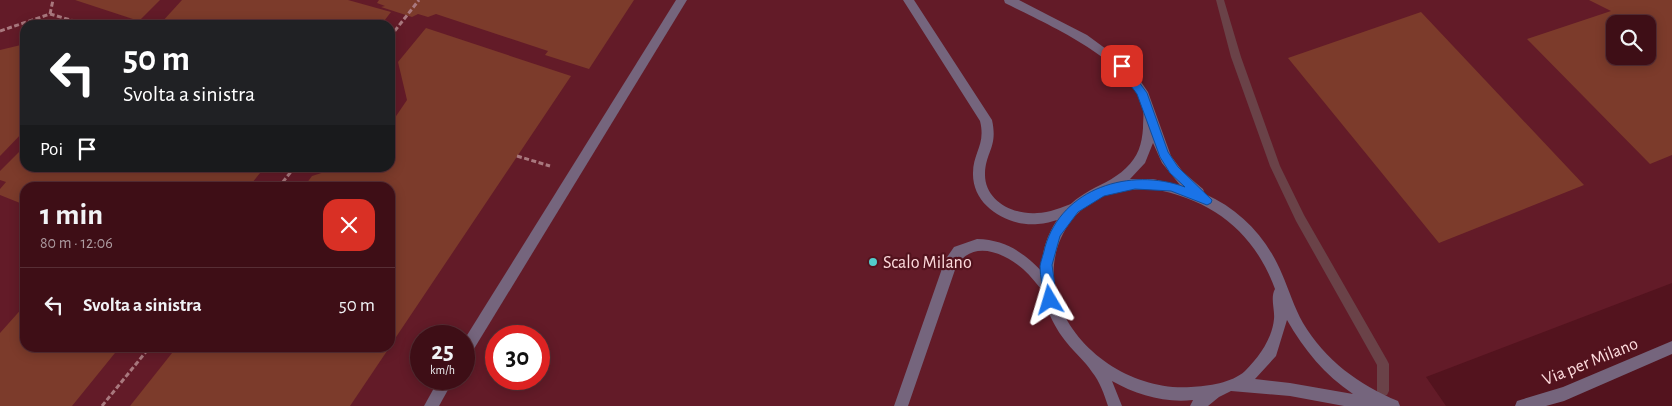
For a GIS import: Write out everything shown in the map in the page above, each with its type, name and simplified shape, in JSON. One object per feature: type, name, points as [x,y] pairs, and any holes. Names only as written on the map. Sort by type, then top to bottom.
[{"type":"street","points":[[475,334],[682,0]]},
{"type":"street","points":[[908,0],[986,120],[990,133],[988,147],[979,170],[979,184],[985,198],[999,209],[1016,216],[1035,219],[1052,216],[1074,208],[1127,175],[1137,165],[1145,150],[1150,134],[1149,112]]},
{"type":"street","points":[[1009,0],[1114,59],[1129,74],[1142,93],[1164,154],[1174,170],[1207,200],[1239,221],[1264,250],[1297,323],[1307,339],[1328,365],[1351,385],[1377,401],[1393,406]]},
{"type":"street","points":[[1101,191],[1135,184],[1171,187],[1207,200]]},
{"type":"street","points":[[1074,208],[1055,234],[1046,265],[1050,300],[1068,334],[1096,364],[1110,388],[1115,406]]},
{"type":"street","points":[[901,406],[950,264],[958,251],[974,245],[990,245],[1010,252],[1028,265],[1049,288]]},
{"type":"street","points":[[1197,406],[1214,392],[1248,377],[1271,351],[1281,319],[1279,284]]},
{"type":"street","name":"Via per Milano","points":[[1522,406],[1564,394],[1672,347]]},
{"type":"street","points":[[1096,364],[1133,385],[1174,395],[1214,392]]},
{"type":"street","points":[[1228,386],[1260,385],[1290,388],[1385,406]]},
{"type":"street","points":[[430,406],[440,390]]},
{"type":"path","points":[[50,14],[53,0]]},
{"type":"path","points":[[395,31],[419,0]]},
{"type":"path","points":[[31,20],[50,14],[71,20]]},
{"type":"path","points":[[0,30],[20,24]]},
{"type":"path","points":[[517,156],[574,174]]},
{"type":"path","points":[[283,182],[291,172]]},
{"type":"path","points":[[102,406],[146,352]]},
{"type":"shaded area","name":"Scalo Milano","points":[[0,0],[1672,0],[1672,283],[1426,377],[1446,406],[0,406]]},
{"type":"building","points":[[75,0],[160,0],[140,20]]},
{"type":"building","points":[[182,0],[348,0],[391,12],[385,20],[164,20]]},
{"type":"building","points":[[379,0],[634,0],[589,69],[545,55],[548,51],[436,14],[428,17],[418,14],[412,17],[381,7],[385,6],[377,3]]},
{"type":"building","points":[[1589,0],[1672,0],[1672,155],[1650,164],[1527,39],[1611,11]]},
{"type":"building","points":[[1421,12],[1584,185],[1439,243],[1288,58]]},
{"type":"building","points":[[426,28],[571,76],[395,339],[395,182],[308,182],[312,176],[324,172],[395,172],[395,118],[407,100],[398,62]]},
{"type":"building","points":[[20,45],[20,135],[0,156],[0,50]]},
{"type":"building","points":[[20,151],[20,172],[261,172],[253,182],[20,182],[20,203],[0,195],[0,189],[6,182],[0,180],[0,171]]},
{"type":"building","points":[[20,311],[20,352],[116,352],[72,406],[0,406],[0,333]]},
{"type":"building","points":[[173,352],[386,352],[350,406],[130,406]]},
{"type":"waterway","points":[[1220,0],[1236,57],[1275,166],[1300,218],[1383,364],[1383,391]]},
{"type":"place","name":"Scalo Milano","points":[[873,262]]},
{"type":"route","points":[[1050,300],[1046,265],[1055,234],[1074,208],[1101,191],[1135,184],[1171,187],[1207,200],[1174,170],[1164,154],[1142,93],[1122,66]]}]
